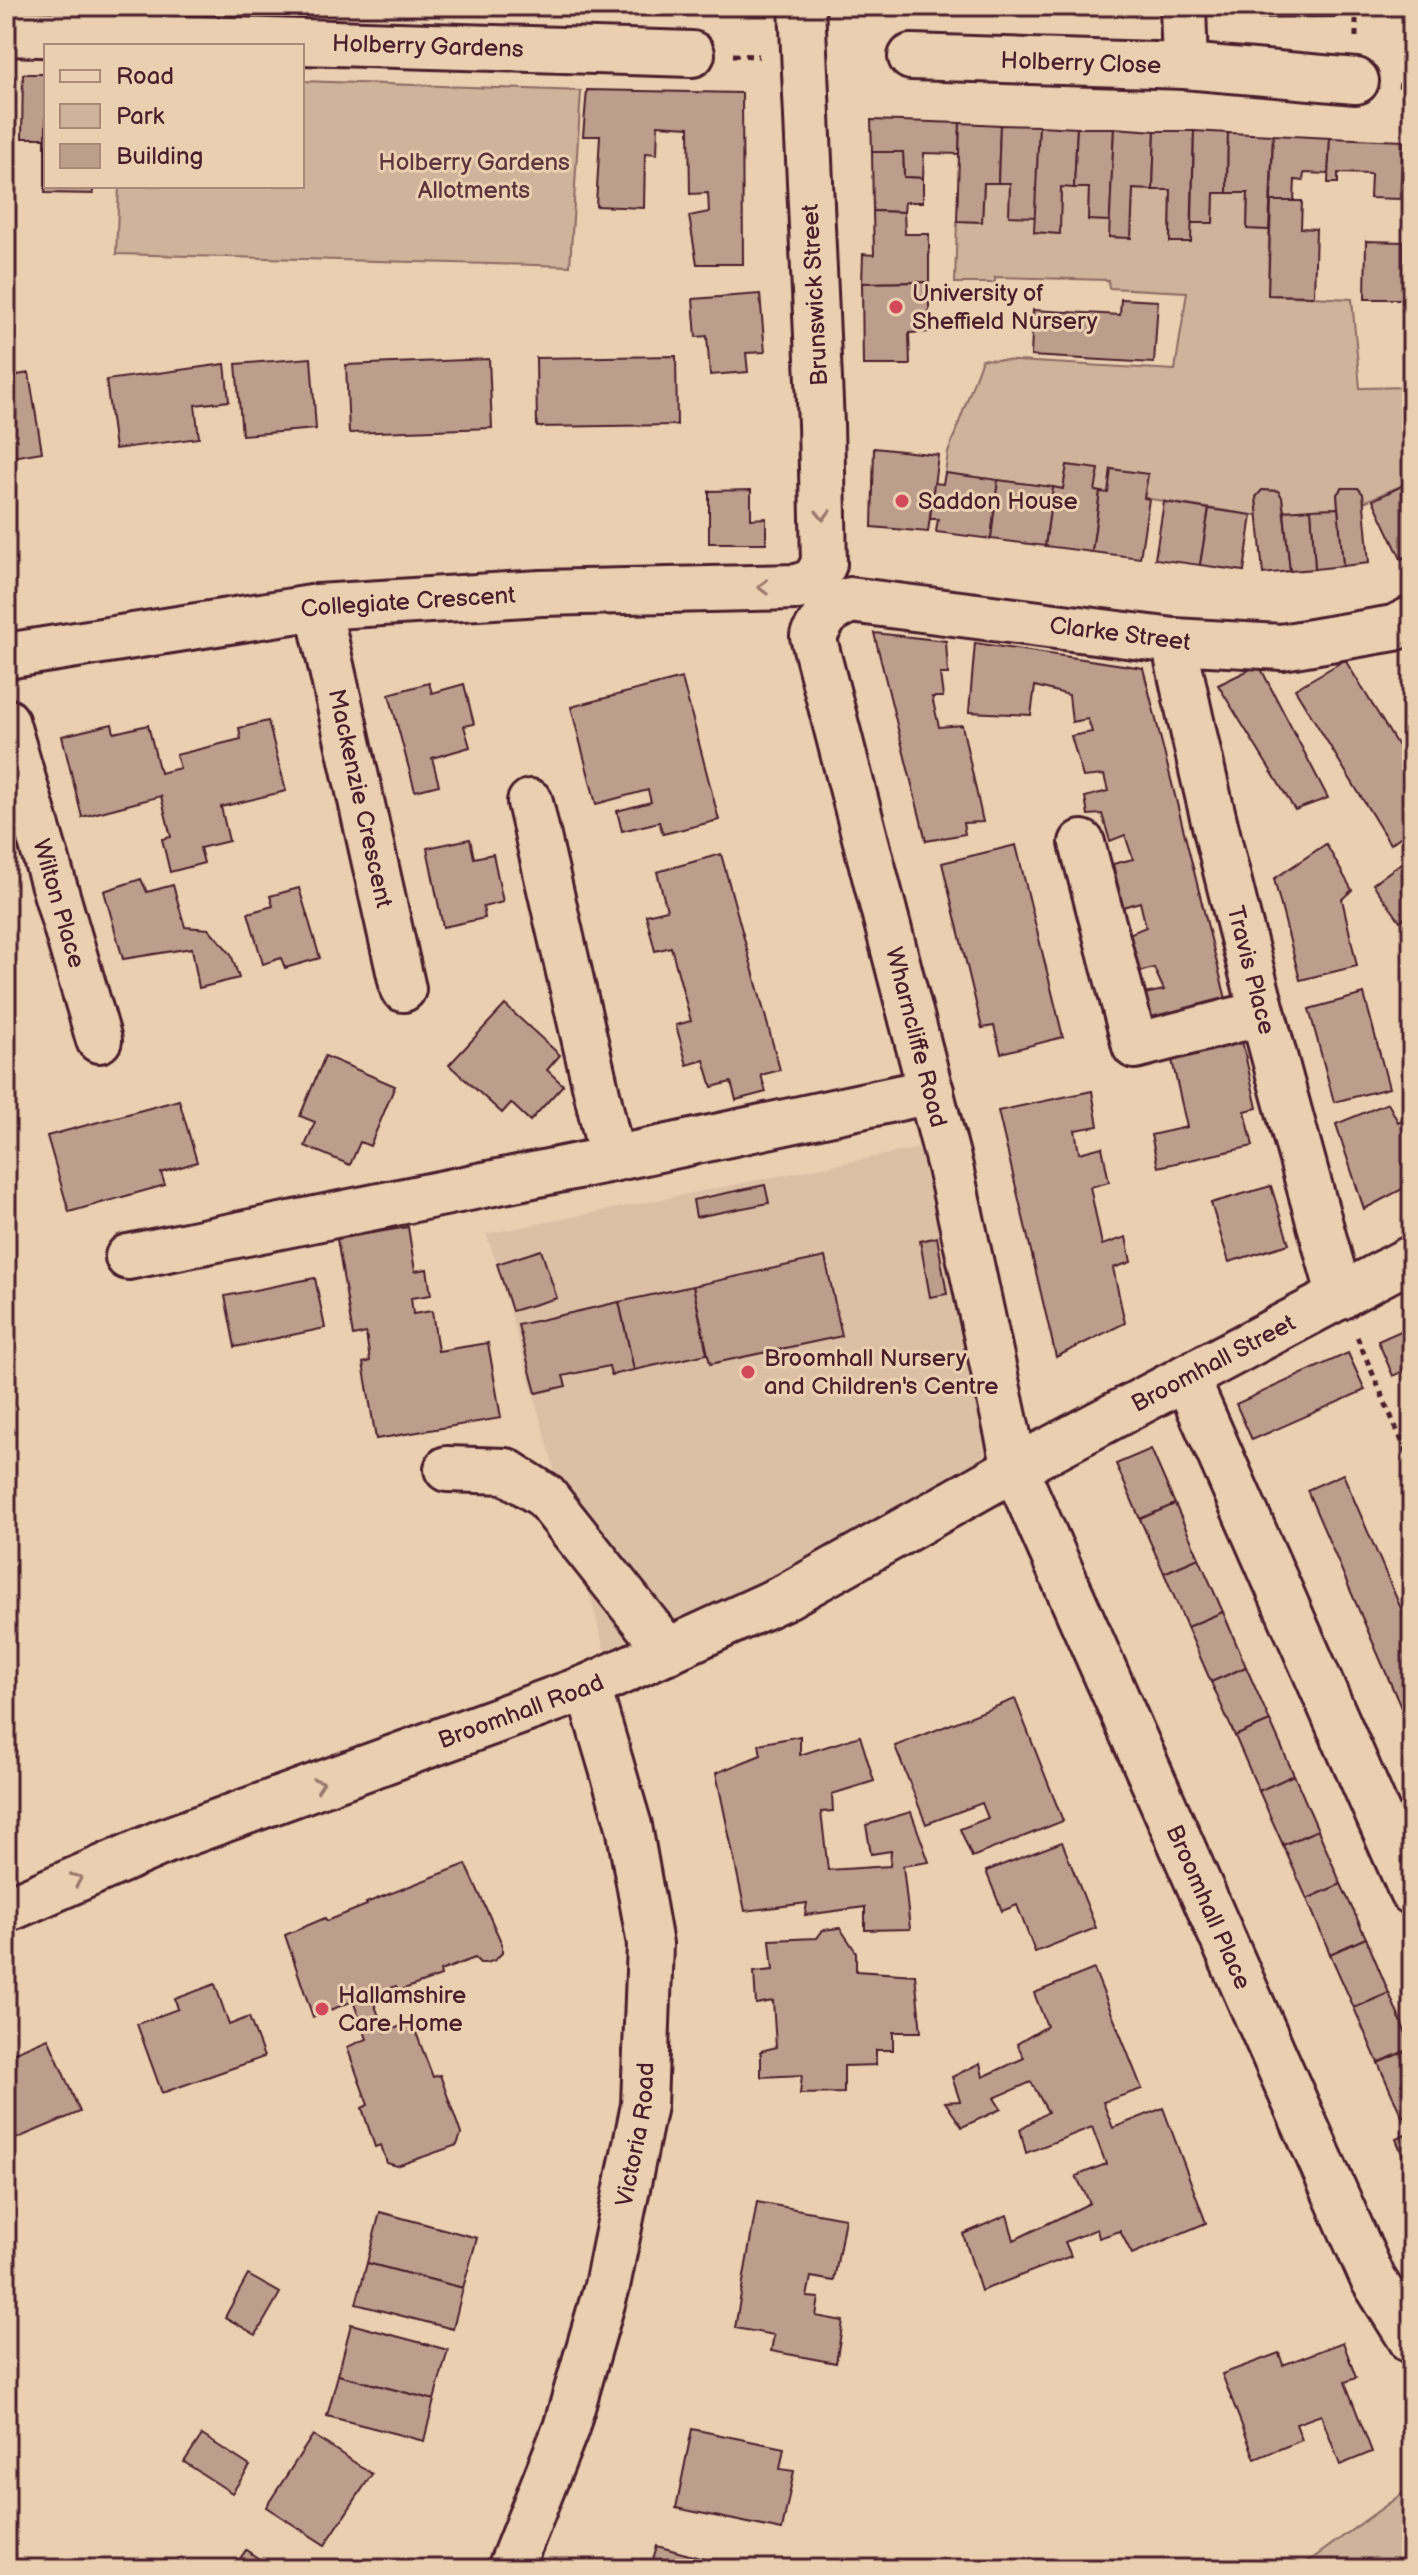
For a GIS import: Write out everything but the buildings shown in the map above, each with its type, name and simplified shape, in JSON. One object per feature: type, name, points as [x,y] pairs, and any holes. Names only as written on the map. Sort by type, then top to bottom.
[{"type":"street","name":"Brunswick Street","points":[[802,6],[821,446],[824,564],[821,596]]},
{"type":"street","points":[[1183,6],[1185,66]]},
{"type":"street","name":"Holberry Gardens","points":[[6,33],[164,22],[692,54]]},
{"type":"street","name":"Holberry Close","points":[[911,57],[1185,66],[1356,81]]},
{"type":"street","name":"Collegiate Crescent","points":[[6,656],[318,607],[541,593],[710,588],[797,587],[821,596]]},
{"type":"street","name":"Clarke Street","points":[[821,596],[1174,641],[1282,647],[1406,636]]},
{"type":"street","name":"Wharncliffe Road","points":[[821,596],[813,636],[931,1091],[936,1170],[1015,1468]]},
{"type":"street","name":"Mackenzie Crescent","points":[[318,607],[403,989]]},
{"type":"street","name":"Travis Place","points":[[1174,641],[1193,736],[1262,1013],[1340,1297]]},
{"type":"street","name":"Wilton Place","points":[[6,721],[99,1040]]},
{"type":"street","points":[[530,802],[612,1159]]},
{"type":"street","points":[[1082,843],[1135,1046],[1262,1013]]},
{"type":"street","points":[[128,1257],[931,1091]]},
{"type":"street","name":"Broomhall Street","points":[[1015,1468],[1412,1258]]},
{"type":"street","points":[[1186,1377],[1412,1892]]},
{"type":"street","name":"Broomhall Road","points":[[6,1910],[165,1841],[588,1687],[787,1596],[1015,1468]]},
{"type":"street","name":"Broomhall Place","points":[[1015,1468],[1373,2279],[1412,2341]]},
{"type":"street","points":[[447,1469],[506,1471],[545,1496],[668,1651]]},
{"type":"street","name":"Victoria Road","points":[[510,2569],[566,2428],[607,2286],[644,2105],[650,1944],[629,1826],[588,1687]]},
{"type":"path","points":[[692,54],[804,57]]},
{"type":"path","points":[[1340,1297],[1412,1465]]},
{"type":"shaded area","name":"Broomhall Nursery and Children's Centre","points":[[925,1147],[991,1480],[610,1669],[486,1234]]},
{"type":"green space","name":"Holberry Gardens Allotments","points":[[304,81],[581,91],[570,266],[116,254],[119,188],[304,188]]},
{"type":"green space","points":[[984,183],[1010,183],[1036,217],[1035,232],[1059,234],[1061,187],[1089,188],[1088,220],[1110,221],[1110,237],[1131,238],[1133,189],[1171,190],[1170,242],[1190,242],[1192,223],[1213,223],[1214,193],[1248,193],[1247,229],[1269,230],[1268,295],[1352,299],[1360,388],[1412,387],[1412,481],[1364,502],[1358,488],[1342,488],[1337,494],[1338,508],[1284,511],[1278,491],[1262,490],[1256,497],[1258,515],[1252,515],[1144,498],[1148,474],[1111,469],[1108,493],[1095,491],[1098,469],[1067,465],[1063,489],[945,473],[948,453],[982,359],[1175,370],[1187,292],[1109,288],[1108,280],[995,277],[995,283],[955,283],[957,221],[982,222]]},
{"type":"green space","points":[[1412,2478],[1412,2569],[1298,2569],[1407,2490]]},
{"type":"place","name":"University of Sheffield Nursery","points":[[896,307]]},
{"type":"place","name":"Saddon House","points":[[902,501]]},
{"type":"place","name":"Broomhall Nursery and Children's Centre","points":[[748,1372]]},
{"type":"place","name":"Hallamshire Care Home","points":[[322,2009]]}]
